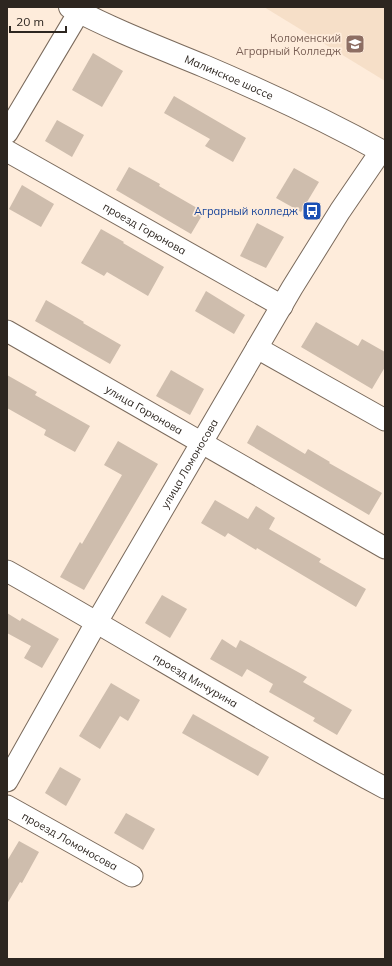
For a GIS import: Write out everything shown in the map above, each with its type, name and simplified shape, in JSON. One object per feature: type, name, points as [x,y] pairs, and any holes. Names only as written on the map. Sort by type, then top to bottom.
[{"type":"main road","name":"Малинское шоссе","points":[[74,10],[130,36],[205,67],[308,113],[383,152]]},
{"type":"street","points":[[7,133],[74,10]]},
{"type":"street","name":"проезд Горюнова","points":[[7,151],[282,306]]},
{"type":"street","name":"улица Ломоносова","points":[[7,781],[97,622],[282,306],[340,211],[383,152]]},
{"type":"street","name":"улица Горюнова","points":[[7,331],[385,548]]},
{"type":"street","points":[[257,348],[385,420]]},
{"type":"street","name":"проезд Мичурина","points":[[7,571],[340,764],[385,788]]},
{"type":"street","name":"проезд Ломоносова","points":[[7,806],[132,876]]},
{"type":"shaded area","name":"Коломенский Аграрный Колледж","points":[[264,7],[385,7],[385,81]]},
{"type":"building","points":[[93,53],[123,71],[102,107],[72,90]]},
{"type":"building","points":[[174,96],[246,138],[233,162],[205,146],[210,139],[164,113]]},
{"type":"building","points":[[57,120],[84,135],[72,157],[45,141]]},
{"type":"building","points":[[129,167],[160,184],[159,186],[204,212],[191,234],[116,190]]},
{"type":"building","points":[[294,168],[319,182],[301,212],[276,198]]},
{"type":"building","points":[[22,185],[54,204],[41,227],[9,209]]},
{"type":"building","points":[[257,223],[284,237],[266,268],[240,256]]},
{"type":"building","points":[[101,229],[164,267],[148,296],[107,272],[104,276],[81,263]]},
{"type":"building","points":[[206,291],[245,315],[234,334],[195,311]]},
{"type":"building","points":[[46,300],[121,345],[110,364],[35,321]]},
{"type":"building","points":[[316,322],[358,346],[362,339],[385,352],[385,367],[372,389],[301,347]]},
{"type":"building","points":[[171,370],[204,389],[190,415],[156,396]]},
{"type":"building","points":[[7,375],[37,392],[35,395],[90,426],[75,452],[44,435],[46,430],[7,408]]},
{"type":"building","points":[[257,425],[305,454],[308,449],[330,462],[329,463],[382,493],[369,515],[247,443]]},
{"type":"building","points":[[118,441],[158,464],[84,590],[60,577],[80,542],[82,544],[122,475],[104,465]]},
{"type":"building","points":[[215,500],[248,519],[256,506],[275,518],[269,529],[321,559],[319,562],[366,589],[356,607],[257,548],[256,550],[228,533],[225,537],[201,523]]},
{"type":"building","points":[[162,595],[187,609],[170,638],[145,623]]},
{"type":"building","points":[[7,613],[20,621],[22,618],[59,639],[42,668],[24,658],[31,646],[7,633]]},
{"type":"building","points":[[222,639],[236,648],[240,640],[307,677],[303,682],[352,710],[337,735],[313,721],[315,718],[269,692],[273,684],[247,669],[242,677],[210,659]]},
{"type":"building","points":[[111,683],[140,700],[128,721],[120,716],[100,749],[79,736]]},
{"type":"building","points":[[193,714],[269,757],[258,776],[182,733]]},
{"type":"building","points":[[60,767],[81,779],[66,806],[45,793]]},
{"type":"building","points":[[126,813],[155,829],[143,850],[114,833]]},
{"type":"building","points":[[19,841],[39,852],[22,883],[20,882],[7,904],[7,861]]},
{"type":"place","name":"Коломенский Аграрный Колледж","points":[[355,44]]},
{"type":"place","name":"Аграрный колледж","points":[[312,211]]}]
